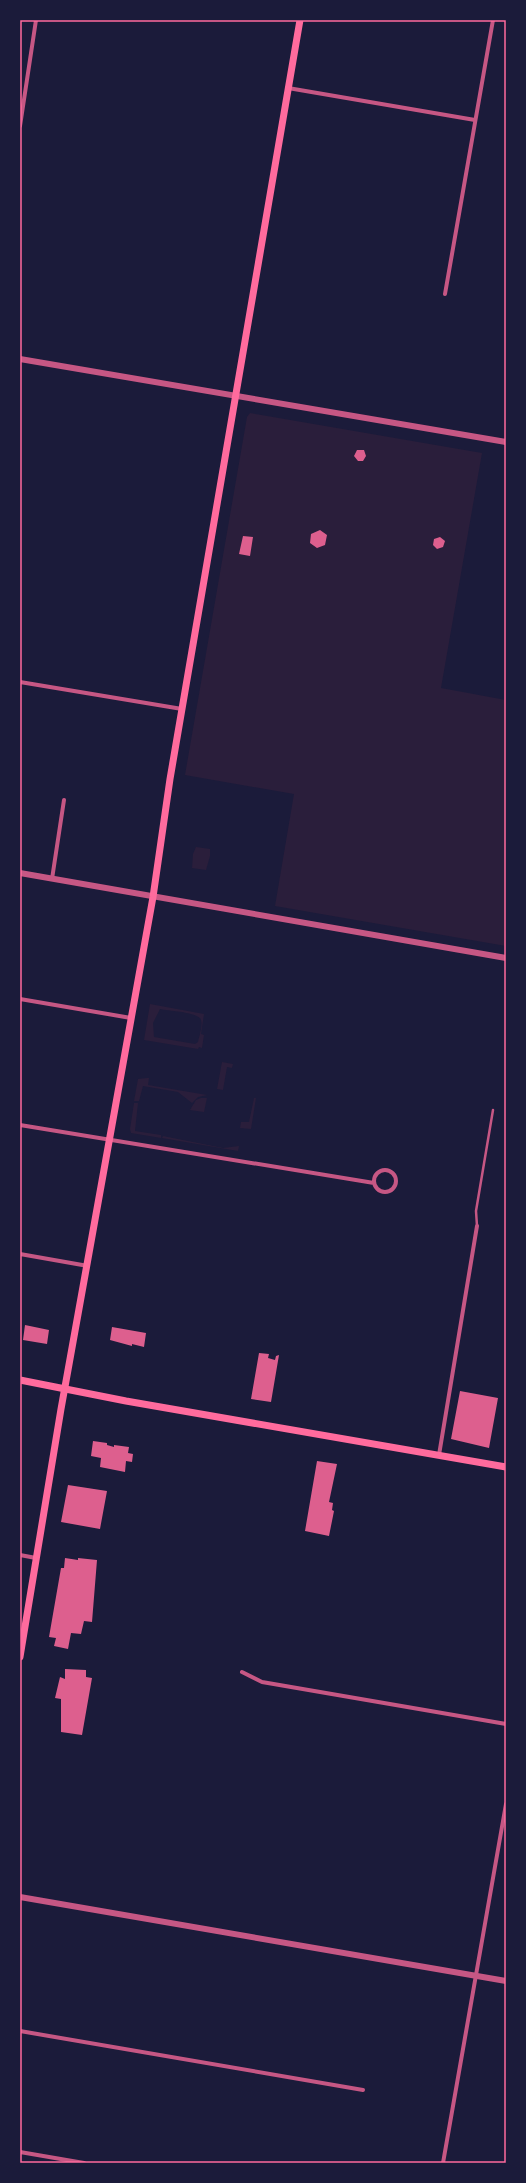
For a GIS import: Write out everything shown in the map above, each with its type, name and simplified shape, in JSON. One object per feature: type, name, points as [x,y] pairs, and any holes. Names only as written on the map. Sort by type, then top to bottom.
[{"type":"main road","points":[[20,1657],[65,1389],[153,897],[182,709],[237,396],[300,20]]},
{"type":"main road","points":[[20,1380],[506,1467]]},
{"type":"street","points":[[20,126],[36,20]]},
{"type":"street","points":[[445,294],[493,20]]},
{"type":"street","points":[[288,88],[475,120]]},
{"type":"street","points":[[20,360],[506,442]]},
{"type":"street","points":[[20,682],[182,709]]},
{"type":"street","points":[[52,879],[64,800]]},
{"type":"street","points":[[20,873],[506,958]]},
{"type":"street","points":[[20,999],[131,1018]]},
{"type":"street","points":[[20,1125],[374,1183]]},
{"type":"street","points":[[383,1171],[391,1172],[395,1180],[394,1188],[386,1192],[378,1190],[374,1183],[376,1175],[383,1171]]},
{"type":"street","points":[[439,1455],[477,1226]]},
{"type":"street","points":[[20,1254],[88,1266]]},
{"type":"street","points":[[20,1556],[36,1558]]},
{"type":"street","points":[[242,1672],[262,1682],[506,1724]]},
{"type":"street","points":[[443,2163],[506,1804]]},
{"type":"street","points":[[20,1897],[506,1981]]},
{"type":"street","points":[[20,2031],[363,2090]]},
{"type":"street","points":[[20,2152],[84,2163]]},
{"type":"lane","points":[[477,1226],[476,1211],[493,1110]]},
{"type":"shaded area","points":[[250,413],[482,453],[441,688],[506,700],[506,946],[275,906],[294,794],[185,775],[247,417]]},
{"type":"shaded area","points":[[196,847],[210,849],[210,856],[206,870],[192,868],[193,854]]},
{"type":"shaded area","points":[[150,1004],[204,1014],[201,1034],[204,1035],[202,1048],[199,1047],[198,1049],[144,1040]],"holes":[[[160,1009],[199,1017],[202,1025],[198,1042],[195,1044],[154,1037],[153,1023]]]},
{"type":"shaded area","points":[[222,1062],[233,1064],[232,1068],[227,1067],[223,1090],[217,1089]]},
{"type":"shaded area","points":[[149,1078],[148,1085],[207,1095],[198,1097],[192,1103],[178,1092],[143,1086],[139,1101],[134,1101],[138,1079]]},
{"type":"shaded area","points":[[207,1098],[204,1112],[190,1110],[196,1100]]},
{"type":"shaded area","points":[[254,1098],[256,1098],[251,1129],[240,1128],[241,1122],[249,1122]]},
{"type":"shaded area","points":[[134,1103],[138,1103],[135,1131],[161,1135],[161,1138],[131,1133],[130,1129]]},
{"type":"shaded area","points":[[163,1136],[223,1148],[239,1146],[238,1151],[162,1138]]},
{"type":"building","points":[[357,450],[364,450],[366,456],[363,461],[358,461],[354,456]]},
{"type":"building","points":[[320,530],[327,535],[325,545],[317,548],[310,543],[311,534]]},
{"type":"building","points":[[243,536],[253,537],[250,556],[239,554]]},
{"type":"building","points":[[440,537],[445,541],[443,547],[437,549],[433,545],[434,539]]},
{"type":"building","points":[[25,1325],[49,1330],[47,1344],[23,1340]]},
{"type":"building","points":[[112,1327],[146,1333],[144,1347],[132,1344],[132,1346],[110,1340]]},
{"type":"building","points":[[259,1353],[269,1354],[268,1358],[275,1360],[276,1356],[279,1355],[271,1402],[251,1399]]},
{"type":"building","points":[[460,1391],[498,1398],[489,1448],[451,1439]]},
{"type":"building","points":[[93,1441],[107,1443],[107,1445],[114,1447],[114,1445],[129,1447],[128,1453],[133,1454],[132,1462],[126,1461],[125,1472],[100,1467],[101,1458],[91,1456]]},
{"type":"building","points":[[317,1461],[337,1464],[329,1502],[333,1503],[332,1510],[334,1511],[329,1536],[305,1531]]},
{"type":"building","points":[[68,1485],[107,1491],[100,1529],[61,1522]]},
{"type":"building","points":[[65,1558],[97,1560],[92,1622],[84,1621],[81,1634],[71,1633],[68,1649],[54,1646],[56,1638],[49,1637],[61,1568],[64,1568]]},
{"type":"building","points":[[65,1669],[86,1670],[86,1677],[92,1678],[82,1735],[61,1732],[61,1699],[55,1698],[60,1677],[65,1679]]}]
